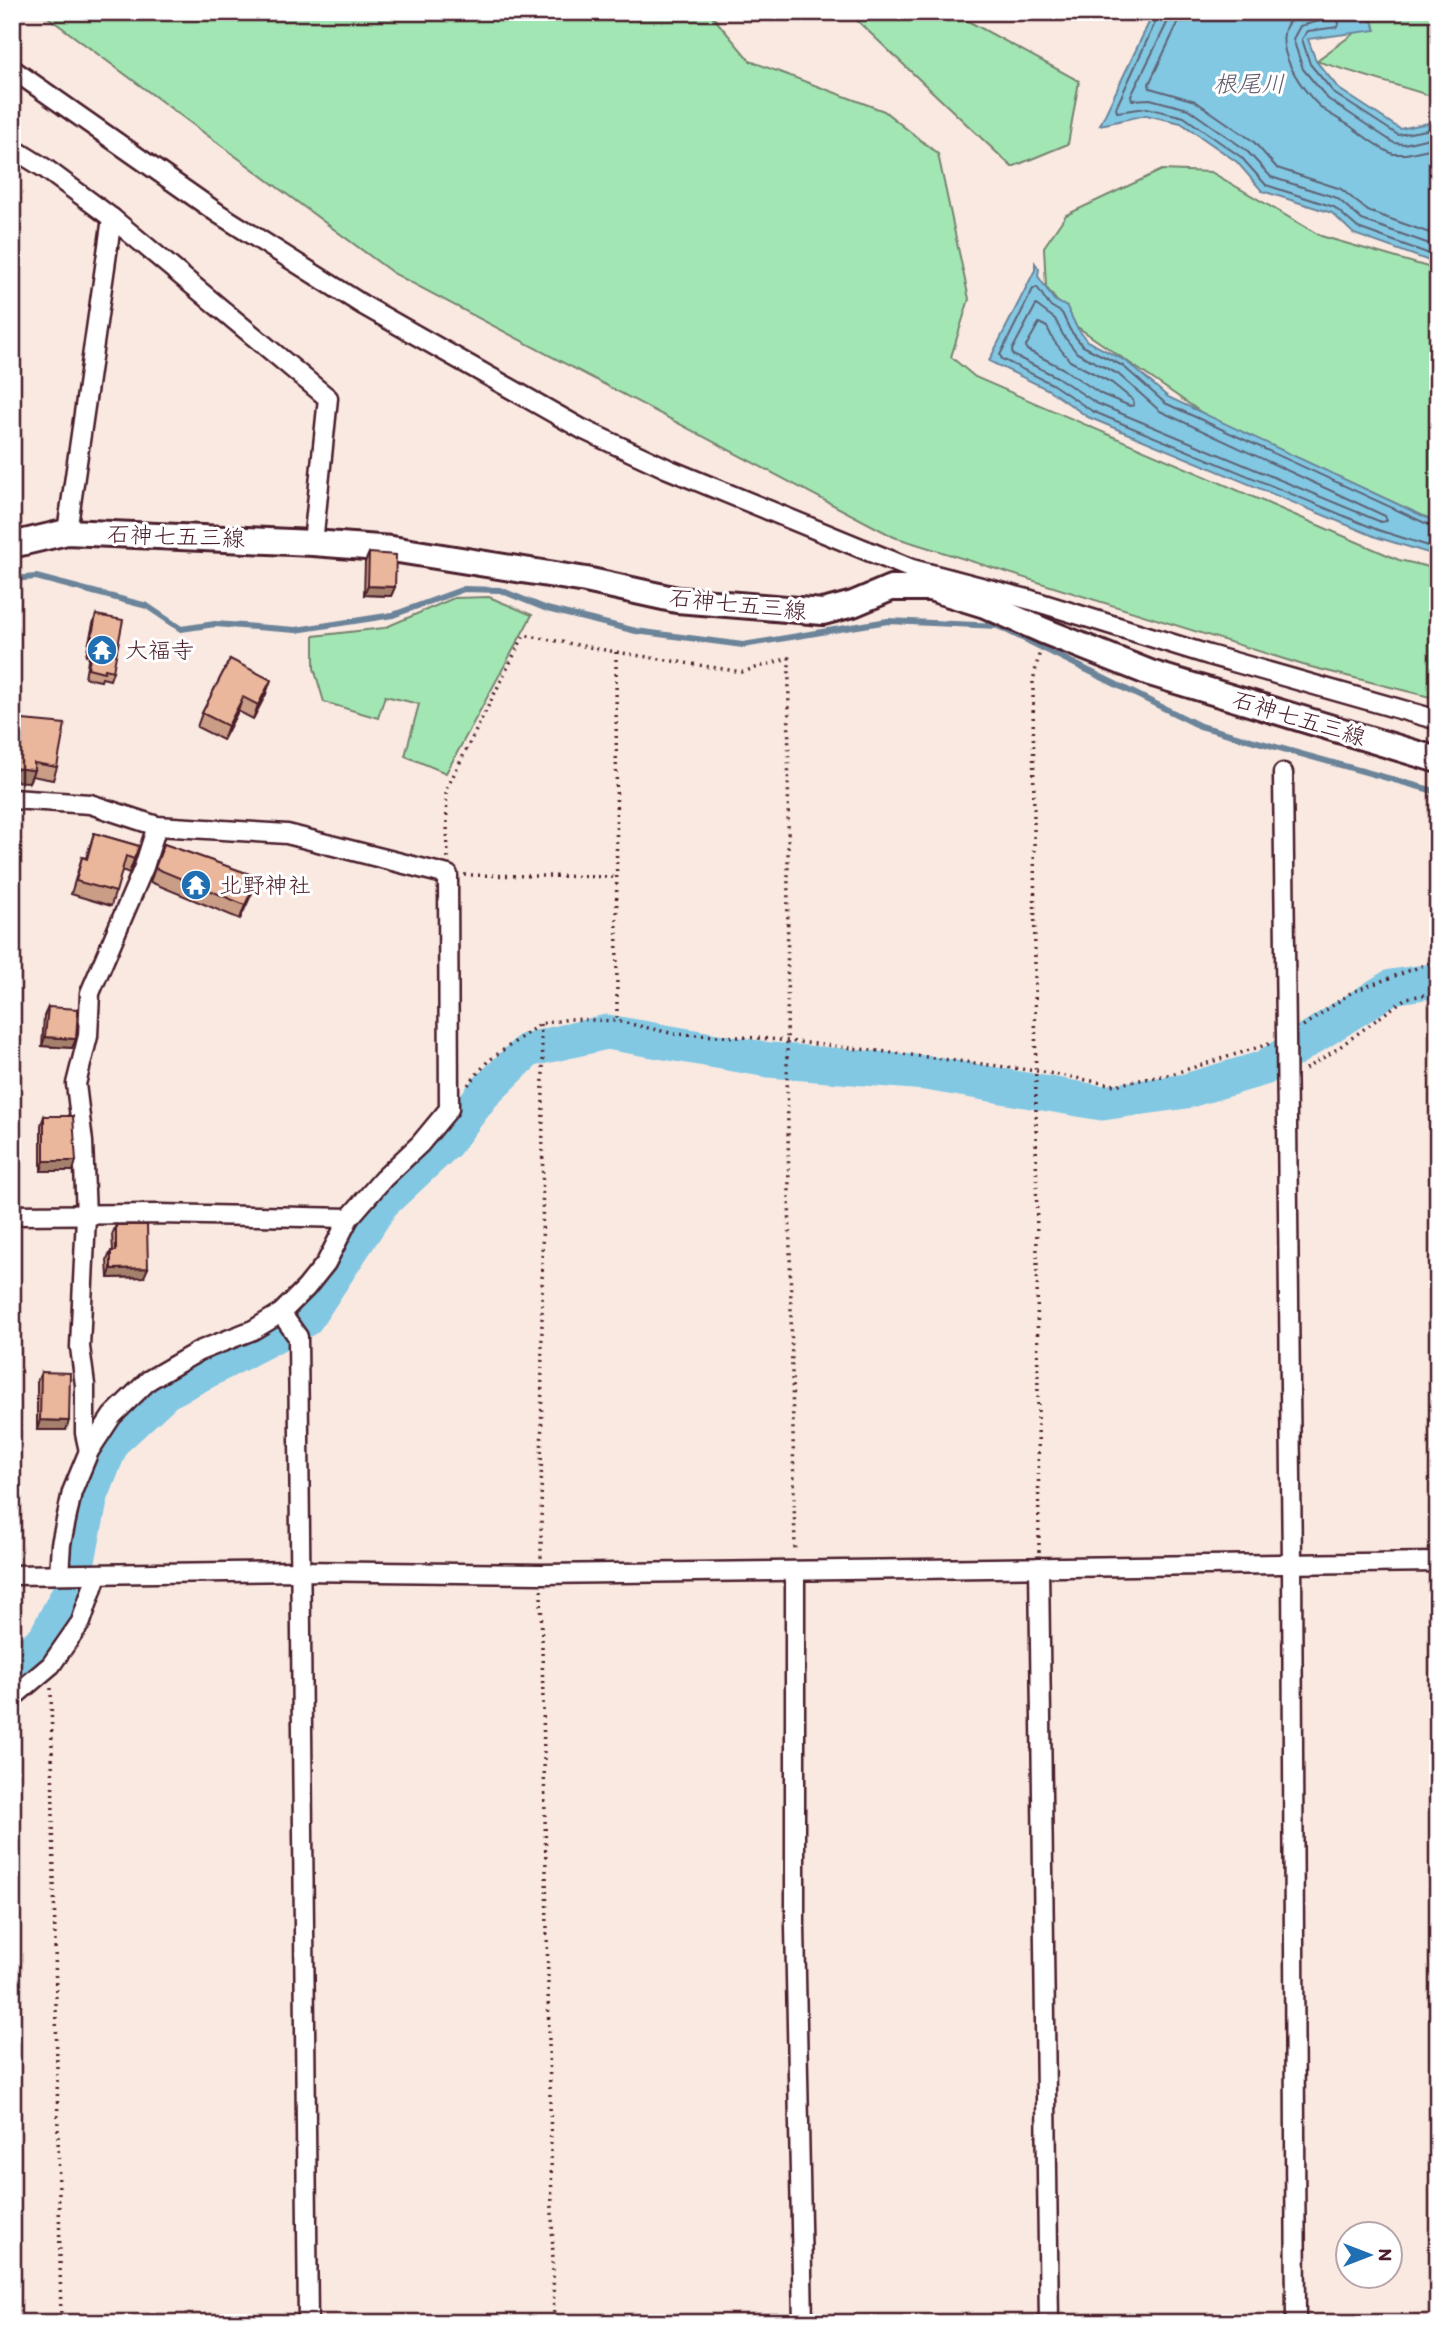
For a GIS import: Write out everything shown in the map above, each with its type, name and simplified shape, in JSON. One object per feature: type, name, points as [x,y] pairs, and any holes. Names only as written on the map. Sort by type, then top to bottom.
[{"type":"main road","name":"石神七五三線","points":[[12,545],[67,532],[392,549],[586,580],[677,600],[823,612],[853,604],[891,588],[930,588],[985,605],[1150,673],[1438,760]]},
{"type":"street","points":[[12,69],[219,214],[363,305],[582,429],[668,469],[912,569],[1031,600],[1209,655],[1438,720]]},
{"type":"street","points":[[12,148],[46,169],[112,218],[328,398],[313,543]]},
{"type":"street","points":[[67,532],[112,218]]},
{"type":"street","points":[[1283,773],[1292,1563],[1296,2323]]},
{"type":"street","points":[[12,799],[90,804],[157,826],[288,834],[448,875],[449,1109],[349,1218],[326,1262],[282,1316],[199,1352],[149,1380],[112,1416],[89,1451],[72,1492],[61,1544],[59,1574]]},
{"type":"street","points":[[89,1451],[85,1433],[85,1385],[80,1347],[86,1216],[83,1142],[76,1084],[88,1036],[90,993],[144,867],[157,826]]},
{"type":"street","points":[[12,1215],[159,1214],[349,1218]]},
{"type":"street","points":[[282,1316],[298,1337],[308,2323]]},
{"type":"street","points":[[12,1574],[299,1571],[541,1574],[795,1572],[1438,1562]]},
{"type":"street","points":[[1039,1567],[1049,2323]]},
{"type":"street","points":[[795,1572],[795,1926],[803,2323]]},
{"type":"street","points":[[12,1698],[51,1665],[81,1622],[97,1575]]},
{"type":"path","points":[[1039,1567],[1033,681],[1044,631]]},
{"type":"path","points":[[617,877],[448,875],[446,790],[524,635],[742,672],[789,658],[788,1042],[795,1572]]},
{"type":"path","points":[[616,652],[617,1021]]},
{"type":"path","points":[[449,1109],[488,1061],[540,1024],[570,1019],[617,1021],[675,1034],[761,1038],[1037,1071],[1114,1085],[1172,1074],[1285,1039],[1352,992],[1438,960]]},
{"type":"path","points":[[1285,1081],[1334,1051],[1406,998],[1438,993]]},
{"type":"path","points":[[540,1024],[543,1059],[541,1574],[554,2323]]},
{"type":"path","points":[[51,1665],[61,2323]]},
{"type":"green space","points":[[41,12],[709,12],[750,61],[884,111],[938,154],[969,299],[951,357],[975,377],[1399,560],[1438,569],[1438,699],[1303,665],[894,537],[393,273]]},
{"type":"green space","points":[[848,12],[964,12],[966,20],[1079,81],[1068,144],[1012,167]]},
{"type":"green space","points":[[1341,12],[1438,12],[1438,98],[1316,61],[1371,21]]},
{"type":"green space","points":[[1162,170],[1211,172],[1321,236],[1438,270],[1438,520],[1432,520],[1208,417],[1076,326],[1046,287],[1044,247],[1066,215]]},
{"type":"green space","points":[[489,597],[532,615],[446,773],[405,756],[419,704],[385,696],[378,718],[324,702],[314,668],[314,636],[384,628],[454,598]]},
{"type":"water","name":"根尾川","points":[[1154,12],[1329,12],[1372,21],[1376,30],[1308,39],[1316,61],[1339,89],[1400,129],[1438,121],[1438,264],[1354,234],[1332,213],[1262,191],[1237,162],[1181,123],[1146,115],[1100,125]]},
{"type":"water","points":[[1035,263],[1039,269],[1038,276],[1054,300],[1067,307],[1087,341],[1126,361],[1168,397],[1438,523],[1438,556],[1376,537],[1088,417],[1049,390],[989,361],[1035,270]]},
{"type":"building","points":[[369,553],[396,555],[395,587],[368,586]]},
{"type":"building","name":"大福寺","points":[[96,615],[123,620],[113,671],[88,668]]},
{"type":"building","points":[[230,659],[271,680],[258,705],[243,697],[228,726],[202,713]]},
{"type":"building","points":[[12,719],[65,724],[57,767],[34,763],[34,770],[12,768]]},
{"type":"building","points":[[94,833],[139,846],[134,859],[126,856],[116,892],[76,881],[82,857],[87,859]]},
{"type":"building","points":[[164,844],[258,877],[245,905],[155,868]]},
{"type":"building","points":[[48,1007],[78,1009],[76,1039],[45,1037]]},
{"type":"building","points":[[44,1116],[73,1116],[76,1161],[44,1161]]},
{"type":"building","points":[[116,1225],[147,1225],[148,1268],[111,1269],[111,1251],[116,1251]]},
{"type":"building","points":[[41,1372],[70,1373],[69,1421],[40,1420]]},
{"type":"waterway","points":[[12,579],[36,577],[147,606],[181,629],[215,624],[296,630],[393,615],[464,589],[500,590],[547,609],[636,631],[743,645],[888,621],[998,626],[1200,726],[1438,792]]},
{"type":"waterway","points":[[12,1668],[45,1639],[73,1585],[91,1496],[112,1442],[166,1392],[306,1319],[382,1203],[446,1143],[483,1094],[528,1050],[607,1032],[769,1060],[926,1073],[1102,1103],[1186,1091],[1264,1068],[1391,987],[1438,980]]},
{"type":"place","name":"大福寺","points":[[102,650]]},
{"type":"place","name":"北野神社","points":[[196,885]]}]
